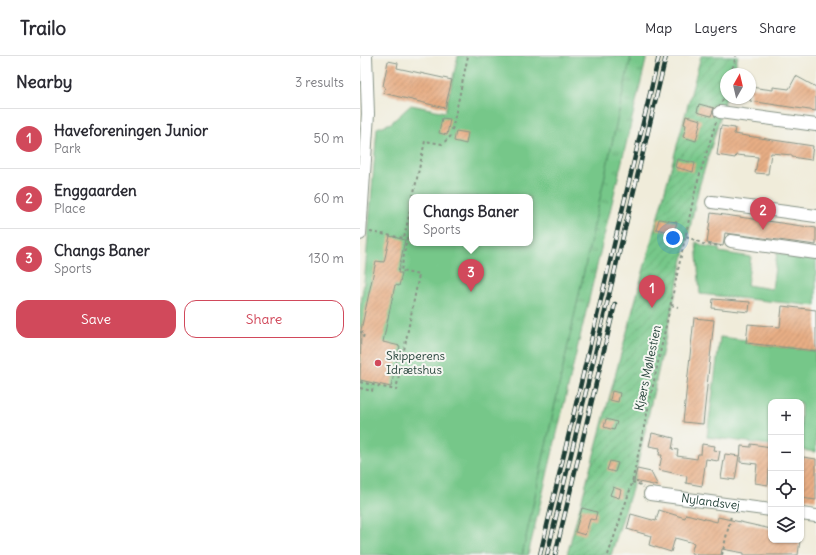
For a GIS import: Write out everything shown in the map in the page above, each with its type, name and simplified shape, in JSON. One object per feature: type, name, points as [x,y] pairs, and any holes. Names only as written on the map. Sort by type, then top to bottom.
[{"type":"street","points":[[360,234],[368,114],[366,56]]},
{"type":"street","points":[[720,112],[816,125]]},
{"type":"street","points":[[712,202],[816,216]]},
{"type":"street","points":[[731,241],[816,253]]},
{"type":"street","name":"Nylandsvej","points":[[650,494],[768,510]]},
{"type":"street","points":[[804,514],[816,516]]},
{"type":"path","points":[[452,130],[468,56]]},
{"type":"path","points":[[733,68],[736,56]]},
{"type":"path","name":"Kjærs Møllestien","points":[[608,555],[632,482],[696,187],[722,104]]},
{"type":"path","points":[[414,194],[425,141],[442,144],[451,136]]},
{"type":"path","points":[[404,238],[409,216]]},
{"type":"path","points":[[360,230],[407,238],[401,271],[419,275],[396,390],[360,382]]},
{"type":"path","points":[[686,236],[703,244],[726,247],[731,241]]},
{"type":"path","points":[[671,305],[678,306]]},
{"type":"path","points":[[360,332],[364,333],[363,338]]},
{"type":"path","points":[[360,388],[372,390],[373,385]]},
{"type":"path","points":[[632,482],[641,485]]},
{"type":"path","points":[[722,555],[733,505]]},
{"type":"green space","points":[[458,56],[631,56],[522,555],[360,555],[360,310],[365,274],[377,128],[391,123],[411,105],[445,112]]},
{"type":"green space","points":[[631,56],[647,56],[528,555],[522,555]]},
{"type":"green space","points":[[701,56],[738,56],[735,68],[720,68],[720,104],[724,104],[699,187],[632,489],[611,555],[567,555]]},
{"type":"green space","points":[[696,242],[704,246],[719,248],[719,252],[751,257],[747,285],[772,289],[777,253],[816,258],[816,306],[700,294]]},
{"type":"green space","points":[[720,337],[746,340],[746,343],[815,351],[816,452],[804,450],[804,399],[768,399],[768,445],[707,437]]},
{"type":"building","points":[[388,61],[398,63],[397,68],[452,80],[445,108],[383,93]]},
{"type":"building","points":[[796,76],[816,87],[816,111],[756,102],[756,88],[773,90],[773,87],[789,89]]},
{"type":"building","points":[[699,104],[714,108],[711,116],[697,112]]},
{"type":"building","points":[[686,116],[701,120],[696,141],[683,137],[686,125],[684,124]]},
{"type":"building","points":[[442,118],[450,119],[447,135],[439,133]]},
{"type":"building","points":[[721,126],[735,128],[734,134],[813,146],[811,160],[792,157],[792,155],[771,153],[768,174],[755,173],[758,157],[736,155],[735,158],[717,155]]},
{"type":"building","points":[[456,131],[468,133],[466,144],[454,141]]},
{"type":"building","points":[[677,159],[695,163],[693,172],[675,167]]},
{"type":"building","points":[[711,213],[816,228],[816,245],[725,233],[723,246],[707,243]]},
{"type":"building","points":[[659,219],[677,222],[674,233],[656,229]]},
{"type":"building","points":[[390,236],[405,240],[398,273],[402,273],[399,286],[395,285],[383,342],[400,346],[391,387],[360,380],[361,330],[376,261],[384,262]]},
{"type":"building","points":[[713,299],[750,302],[749,312],[712,308]]},
{"type":"building","points":[[782,306],[816,310],[816,351],[746,343],[748,324],[780,327]]},
{"type":"building","points":[[694,318],[714,320],[703,424],[683,422]]},
{"type":"building","points":[[612,391],[620,393],[618,402],[610,400]]},
{"type":"building","points":[[606,419],[617,422],[614,430],[604,427]]},
{"type":"building","points":[[652,433],[674,438],[672,449],[678,450],[677,456],[697,459],[698,454],[701,454],[702,444],[715,446],[714,450],[720,451],[718,461],[706,459],[702,486],[686,483],[687,476],[659,470],[662,455],[659,455],[660,448],[649,446]]},
{"type":"building","points":[[751,444],[768,447],[768,485],[755,483],[757,464],[740,462],[741,446],[751,447]]},
{"type":"building","points":[[725,454],[739,456],[735,480],[721,478]]},
{"type":"building","points":[[804,457],[816,459],[816,500],[804,498]]},
{"type":"building","points":[[610,461],[618,463],[615,472],[607,470]]},
{"type":"building","points":[[637,469],[651,472],[658,486],[634,481]]},
{"type":"building","points":[[613,487],[621,490],[619,498],[610,495]]},
{"type":"building","points":[[582,508],[597,512],[595,520],[590,519],[585,535],[575,532]]},
{"type":"building","points":[[659,510],[685,518],[686,514],[717,522],[718,517],[768,528],[768,543],[800,543],[798,555],[744,555],[744,553],[722,549],[721,555],[698,555],[691,553],[694,543],[675,538],[671,552],[649,545],[651,536],[627,529],[631,514],[656,521]]},
{"type":"railway","points":[[540,555],[659,56]]},
{"type":"railway","points":[[547,555],[666,56]]},
{"type":"railway","points":[[555,555],[615,304]]},
{"type":"place","name":"Enggaarden","points":[[763,230]]},
{"type":"place","name":"Changs Baner","points":[[471,292]]},
{"type":"place","name":"Haveforeningen Junior","points":[[652,308]]},
{"type":"place","name":"Skipperens Idrætshus","points":[[378,363]]}]
